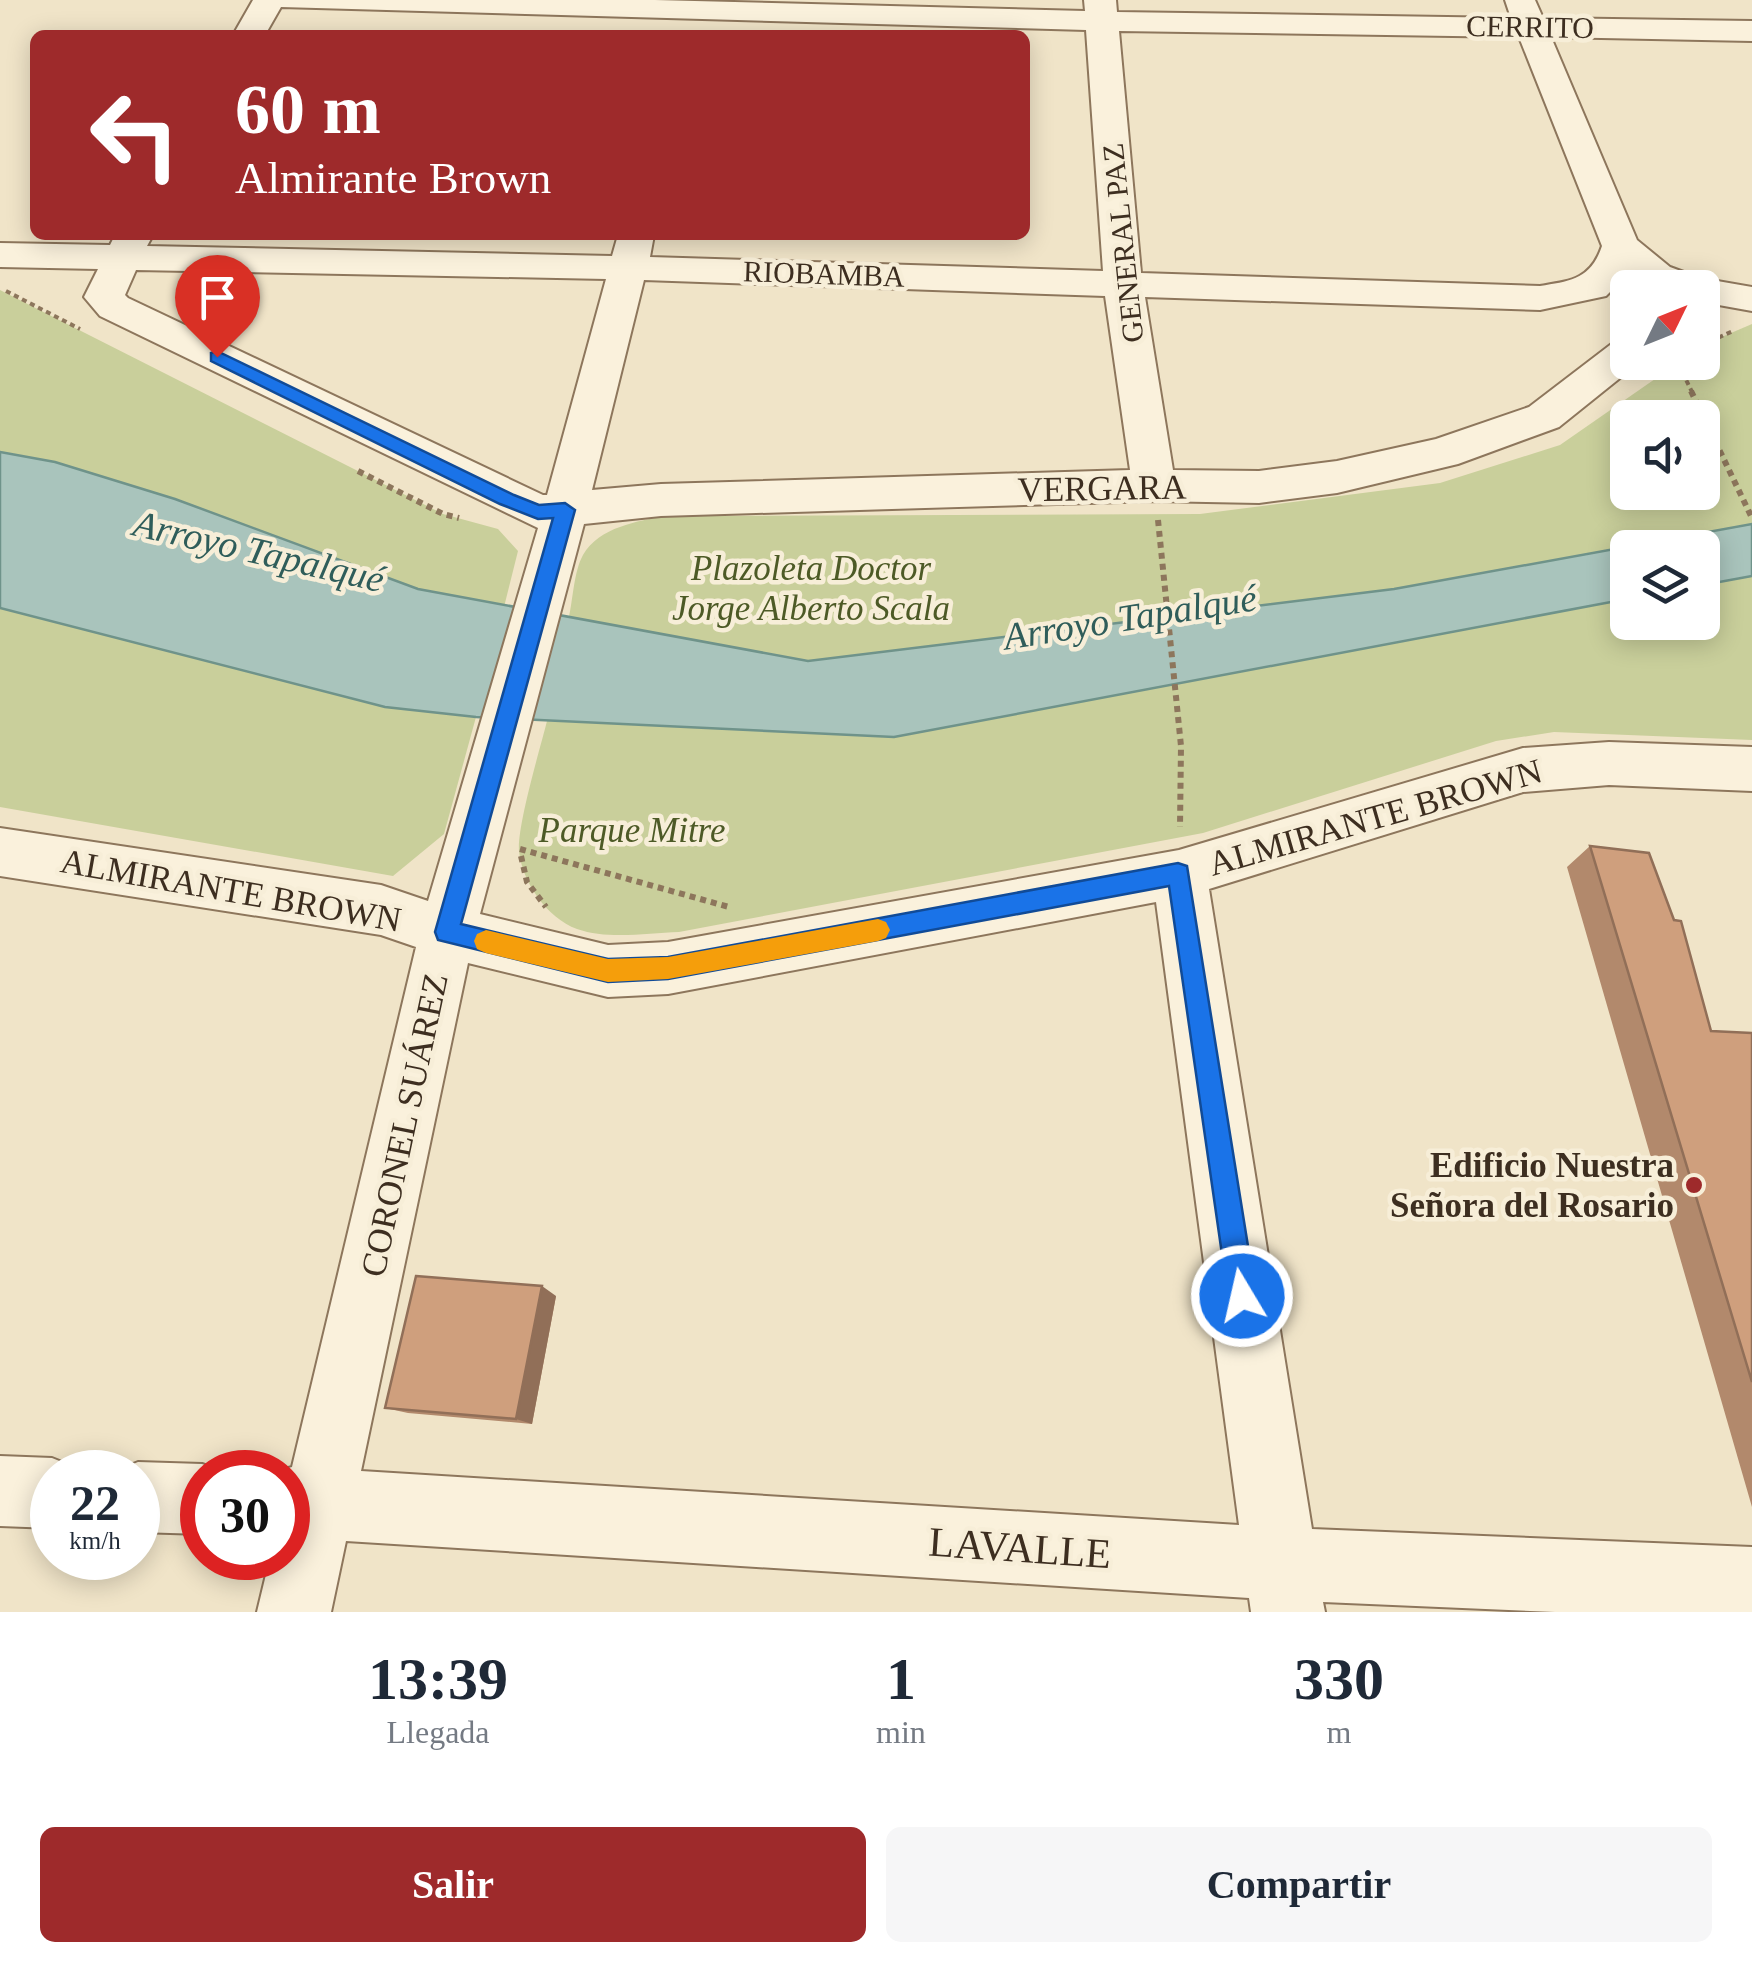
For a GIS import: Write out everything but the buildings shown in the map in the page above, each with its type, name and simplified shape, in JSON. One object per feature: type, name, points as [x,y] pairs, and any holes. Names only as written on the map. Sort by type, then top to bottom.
[{"type":"street","points":[[252,30],[269,0]]},
{"type":"street","name":"CERRITO","points":[[289,0],[689,14],[1102,10],[1527,14],[1752,31]]},
{"type":"street","name":"GENERAL PAZ","points":[[1102,10],[1123,282],[1156,500]]},
{"type":"street","points":[[1527,14],[1622,246],[1649,270]]},
{"type":"street","name":"RIOBAMBA","points":[[0,255],[127,247],[633,252],[1123,282],[1540,298],[1591,290],[1616,267],[1622,246]]},
{"type":"street","name":"VERGARA","points":[[127,247],[104,297],[114,307],[538,512],[661,500],[1156,500],[1260,487],[1337,476],[1442,453],[1544,416],[1610,365]]},
{"type":"street","name":"CORONEL SUÁREZ","points":[[310,1479],[447,932],[633,252]]},
{"type":"street","points":[[1720,294],[1752,302]]},
{"type":"street","points":[[1540,298],[1600,322],[1610,338]]},
{"type":"street","points":[[1720,308],[1752,302]]},
{"type":"street","name":"ALMIRANTE BROWN","points":[[0,852],[376,909],[447,932],[608,971],[668,968],[1179,856],[1523,770],[1568,763],[1624,762],[1752,769]]},
{"type":"street","points":[[1179,856],[1286,1588]]},
{"type":"street","points":[[0,1492],[30,1493]]},
{"type":"street","name":"LAVALLE","points":[[310,1504],[1286,1588],[1752,1584]]},
{"type":"street","name":"CORONEL SUÁREZ","points":[[294,1612],[297,1580]]},
{"type":"path","points":[[1686,380],[1752,518]]},
{"type":"path","points":[[1156,500],[1182,746],[1179,856]]},
{"type":"path","points":[[519,848],[743,912]]},
{"type":"green space","points":[[0,290],[443,514],[498,529],[518,551],[504,607],[425,590],[106,478],[0,452]]},
{"type":"green space","name":"Plazoleta Doctor Jorge Alberto Scala","points":[[1752,324],[1752,524],[1719,530],[1610,530],[1610,550],[1394,589],[808,661],[569,617],[578,569],[590,545],[609,532],[643,520],[666,516],[1200,514],[1440,483],[1560,445],[1610,410],[1610,510],[1720,510],[1720,400],[1625,400],[1654,380],[1720,380],[1720,338]]},
{"type":"green space","name":"Parque Mitre","points":[[1752,576],[1752,740],[1554,732],[1496,741],[1203,833],[679,932],[614,935],[577,929],[546,908],[521,863],[519,839],[547,721],[894,737],[1610,602],[1610,640],[1720,640],[1720,582]]},
{"type":"green space","points":[[0,608],[385,707],[476,717],[444,834],[393,876],[0,807]]},
{"type":"water","name":"Arroyo Tapalqué","points":[[0,452],[55,462],[175,499],[418,589],[808,661],[1394,589],[1610,550],[1610,602],[894,737],[476,717],[385,707],[0,608]]},
{"type":"water","points":[[1752,524],[1752,576],[1720,582],[1719,530]]},
{"type":"slow traffic","points":[[486,941],[608,971],[668,968],[878,930]]},
{"type":"place","name":"Edificio Nuestra Señora del Rosario","points":[[1694,1185]]},
{"type":"route","points":[[217,357],[507,500],[538,512],[565,510],[447,932],[608,971],[668,968],[1178,874],[1242,1296]]}]
